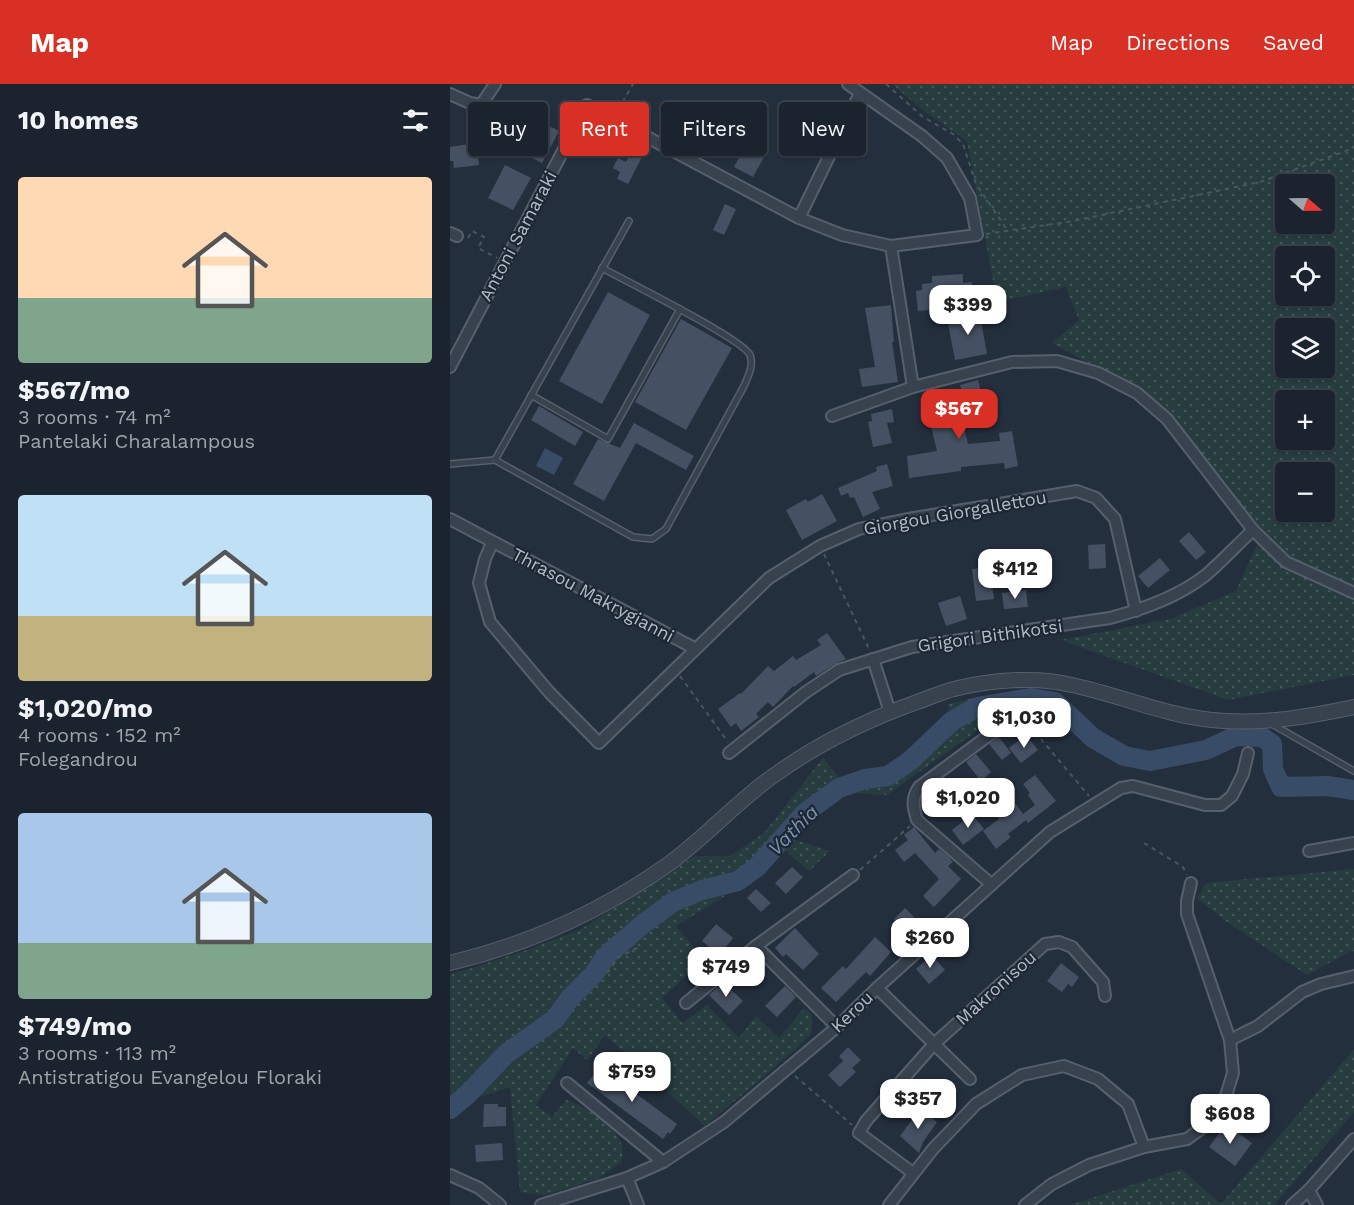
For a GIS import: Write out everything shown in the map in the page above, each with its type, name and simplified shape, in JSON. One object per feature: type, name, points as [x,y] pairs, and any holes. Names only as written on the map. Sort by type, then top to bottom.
[{"type":"street","points":[[450,94],[481,105],[495,84]]},
{"type":"street","points":[[649,139],[799,218],[842,236],[891,246],[977,235],[970,198],[947,158],[922,136],[848,84]]},
{"type":"street","points":[[799,218],[860,93]]},
{"type":"street","name":"Antoni Samaraki","points":[[450,367],[560,156]]},
{"type":"street","points":[[891,246],[913,387]]},
{"type":"street","points":[[832,416],[913,387],[1012,362],[1057,361],[1098,373],[1137,393],[1167,419],[1253,530],[1286,562],[1354,593]]},
{"type":"street","name":"Giorgou Giorgallettou","points":[[492,543],[479,583],[490,622],[549,692],[599,743],[768,578],[820,546],[860,529],[1077,491],[1096,498],[1115,519],[1136,611]]},
{"type":"street","name":"Thrasou Makrygianni","points":[[450,519],[694,648]]},
{"type":"street","name":"Grigori Bithikotsi","points":[[731,751],[806,692],[839,670],[912,647],[1110,618],[1136,611],[1173,597],[1205,575],[1253,530]]},
{"type":"street","points":[[873,659],[890,712]]},
{"type":"street","points":[[450,963],[515,944],[564,924],[620,896],[671,862],[775,774],[825,742],[890,712],[954,689],[995,682],[1035,681],[1070,684],[1188,716],[1211,720],[1266,721],[1319,715],[1354,707]]},
{"type":"street","points":[[991,884],[917,820],[912,805],[914,794],[920,787],[996,730],[1013,723],[1028,723]]},
{"type":"street","name":"Kerou","points":[[541,1205],[627,1178],[663,1162],[724,1122],[837,1027],[1050,832],[1095,803],[1121,788],[1133,786],[1205,805],[1221,805],[1232,796],[1248,753]]},
{"type":"street","points":[[1309,851],[1354,843]]},
{"type":"street","points":[[686,1003],[756,946],[853,875]]},
{"type":"street","points":[[1025,1205],[1052,1184],[1089,1166],[1144,1147],[1187,1138],[1209,1123],[1225,1099],[1233,1073],[1230,1040],[1187,914],[1191,883]]},
{"type":"street","name":"Makronisou","points":[[859,1133],[866,1121],[934,1044],[1045,944],[1059,942],[1072,947],[1103,982],[1105,996]]},
{"type":"street","points":[[756,946],[837,1027]]},
{"type":"street","points":[[1230,1040],[1258,1026],[1302,992],[1321,984],[1354,976]]},
{"type":"street","points":[[877,988],[970,1079]]},
{"type":"street","points":[[889,1205],[933,1149],[976,1104],[1022,1075],[1064,1066],[1098,1079],[1128,1104],[1144,1147]]},
{"type":"street","points":[[567,1083],[663,1162]]},
{"type":"street","points":[[859,1133],[914,1173]]},
{"type":"street","points":[[1292,1205],[1309,1190],[1354,1139]]},
{"type":"street","points":[[450,1175],[479,1188],[500,1205]]},
{"type":"street","points":[[627,1178],[638,1205]]},
{"type":"street","points":[[1309,1190],[1317,1205]]},
{"type":"lane","points":[[495,460],[629,221]]},
{"type":"lane","points":[[450,464],[495,460],[633,537],[652,539],[666,529],[744,386],[751,368],[749,354],[739,343],[602,268]]},
{"type":"lane","points":[[531,395],[608,439],[680,309]]},
{"type":"lane","points":[[1266,721],[1354,771]]},
{"type":"path","points":[[623,102],[633,84]]},
{"type":"path","points":[[977,235],[1073,221],[1260,182],[1354,148]]},
{"type":"path","points":[[453,234],[466,241],[472,231],[484,237],[478,248],[488,253]]},
{"type":"path","points":[[820,546],[873,659]]},
{"type":"path","points":[[675,669],[731,751]]},
{"type":"path","points":[[1028,723],[1095,803]]},
{"type":"path","points":[[853,875],[917,820]]},
{"type":"path","points":[[1144,843],[1183,867],[1191,883]]},
{"type":"path","points":[[607,973],[619,957],[641,946]]},
{"type":"path","points":[[788,1070],[844,1117],[859,1133]]},
{"type":"green space","points":[[892,84],[1354,84],[1354,675],[1228,700],[1061,640],[1170,619],[1236,591],[1262,534],[1150,397],[1052,343],[1079,320],[1066,287],[997,302],[967,141],[924,111]]},
{"type":"green space","points":[[973,698],[995,718],[887,795],[843,792],[793,839],[830,851],[809,871],[785,850],[760,876],[676,926],[704,960],[662,998],[682,1023],[707,1005],[739,1038],[756,1016],[779,1038],[804,1008],[812,1015],[812,1033],[705,1126],[605,1035],[587,1060],[573,1048],[536,1105],[552,1117],[566,1100],[589,1111],[618,1136],[622,1147],[622,1162],[599,1178],[545,1195],[520,1192],[510,1087],[450,1107],[450,975],[524,951],[581,929],[695,856],[730,856],[764,833],[823,758],[841,780],[887,767],[952,728],[948,704]]},
{"type":"green space","points":[[1354,869],[1354,952],[1353,950],[1307,975],[1227,922],[1197,898],[1206,883]]},
{"type":"green space","points":[[1354,1049],[1354,1112],[1274,1205],[1070,1205],[1181,1169],[1221,1204]]},
{"type":"water","points":[[545,448],[563,458],[554,475],[536,466]]},
{"type":"building","points":[[551,127],[559,131],[548,152],[548,132]]},
{"type":"building","points":[[468,144],[468,156],[484,156],[478,157],[479,165],[454,168],[453,161],[450,161],[450,147]]},
{"type":"building","points":[[528,156],[546,156],[542,163]]},
{"type":"building","points":[[629,156],[642,157],[628,184],[617,179],[620,172],[613,168],[618,158],[626,162]]},
{"type":"building","points":[[740,156],[765,156],[753,177],[734,167]]},
{"type":"building","points":[[505,165],[531,178],[513,210],[488,198]]},
{"type":"building","points":[[725,204],[736,209],[724,235],[713,230]]},
{"type":"building","points":[[963,274],[963,283],[972,282],[972,292],[957,293],[958,301],[939,302],[940,309],[918,311],[916,291],[922,290],[922,284],[932,283],[932,276]]},
{"type":"building","points":[[608,292],[650,315],[602,404],[559,381]]},
{"type":"building","points":[[891,305],[894,342],[892,342],[898,382],[862,387],[859,369],[875,367],[865,308]]},
{"type":"building","points":[[974,310],[975,316],[980,315],[987,354],[955,360],[948,323],[959,321],[958,313]]},
{"type":"building","points":[[681,319],[732,348],[686,430],[635,402]]},
{"type":"building","points":[[978,380],[982,396],[958,402],[968,444],[1000,441],[999,433],[1012,431],[1018,466],[1005,469],[1004,463],[961,467],[961,471],[909,478],[907,456],[937,451],[925,401],[962,392],[960,385]]},
{"type":"building","points":[[539,406],[583,432],[575,446],[531,420]]},
{"type":"building","points":[[892,409],[894,422],[887,423],[892,443],[873,447],[868,422],[872,421],[871,414]]},
{"type":"building","points":[[634,423],[694,456],[686,470],[636,443],[604,501],[573,484],[598,439],[620,448]]},
{"type":"building","points":[[887,464],[893,486],[872,492],[880,509],[863,517],[854,497],[850,498],[848,493],[841,496],[838,488],[877,471],[876,467]]},
{"type":"building","points":[[822,494],[837,521],[802,540],[786,510],[806,499],[808,502]]},
{"type":"building","points":[[1189,532],[1206,552],[1196,560],[1179,541]]},
{"type":"building","points":[[1105,544],[1106,568],[1089,569],[1088,545]]},
{"type":"building","points":[[1160,558],[1170,570],[1148,588],[1138,576]]},
{"type":"building","points":[[990,567],[994,599],[976,601],[972,569]]},
{"type":"building","points":[[1026,590],[1028,607],[1004,609],[1002,593]]},
{"type":"building","points":[[960,596],[967,619],[946,626],[938,603]]},
{"type":"building","points":[[827,633],[846,659],[816,676],[814,672],[793,686],[773,707],[768,702],[756,714],[759,717],[741,731],[736,723],[731,727],[718,709],[741,694],[768,666],[774,671],[793,656],[796,660],[821,645],[817,640]]},
{"type":"building","points":[[1026,735],[1038,750],[1021,763],[1009,748]]},
{"type":"building","points":[[999,737],[1011,753],[1002,760],[989,744]]},
{"type":"building","points":[[976,754],[991,772],[981,781],[966,762]]},
{"type":"building","points":[[1035,775],[1056,801],[1028,823],[1026,820],[1008,834],[1011,837],[996,849],[983,831],[999,819],[995,814],[1008,804],[1011,808],[1016,804],[1023,814],[1035,805],[1023,784]]},
{"type":"building","points":[[972,814],[984,829],[963,845],[952,830]]},
{"type":"building","points":[[914,827],[935,853],[939,849],[949,857],[953,862],[948,866],[961,879],[934,907],[923,896],[939,879],[915,853],[904,862],[895,850],[908,840],[904,835]]},
{"type":"building","points":[[792,867],[803,877],[786,894],[775,883]]},
{"type":"building","points":[[756,889],[771,903],[761,912],[747,898]]},
{"type":"building","points":[[905,908],[921,924],[910,935],[894,919]]},
{"type":"building","points":[[716,924],[733,938],[719,955],[702,941]]},
{"type":"building","points":[[795,928],[819,954],[803,970],[786,954],[783,957],[775,948]]},
{"type":"building","points":[[875,937],[891,952],[870,976],[866,972],[836,1002],[821,988],[843,966],[846,969]]},
{"type":"building","points":[[932,955],[945,970],[929,984],[916,969]]},
{"type":"building","points":[[1061,963],[1079,977],[1072,987],[1068,984],[1062,992],[1047,981]]},
{"type":"building","points":[[723,982],[743,1001],[729,1015],[709,995]]},
{"type":"building","points":[[785,986],[796,997],[777,1017],[765,1006]]},
{"type":"building","points":[[848,1047],[861,1060],[852,1068],[856,1072],[840,1087],[828,1075],[843,1061],[839,1056]]},
{"type":"building","points":[[600,1067],[677,1124],[670,1134],[668,1132],[663,1139],[587,1083]]},
{"type":"building","points":[[484,1104],[498,1104],[498,1107],[506,1107],[506,1126],[483,1127]]},
{"type":"building","points":[[919,1110],[937,1122],[923,1142],[919,1153],[900,1136]]},
{"type":"building","points":[[1226,1124],[1252,1143],[1235,1166],[1209,1147]]},
{"type":"building","points":[[502,1143],[503,1160],[476,1162],[475,1145]]},
{"type":"waterway","name":"Vathia","points":[[450,1109],[468,1094],[506,1054],[555,1019],[570,998],[594,974],[605,957],[643,924],[673,902],[702,890],[738,881],[757,867],[805,813],[839,788],[865,779],[888,776],[910,761],[952,721],[977,707],[1031,698],[1055,702],[1093,738],[1124,756],[1150,761],[1206,750],[1236,736],[1262,737],[1272,744],[1273,769],[1281,787],[1328,786],[1354,790]]}]
